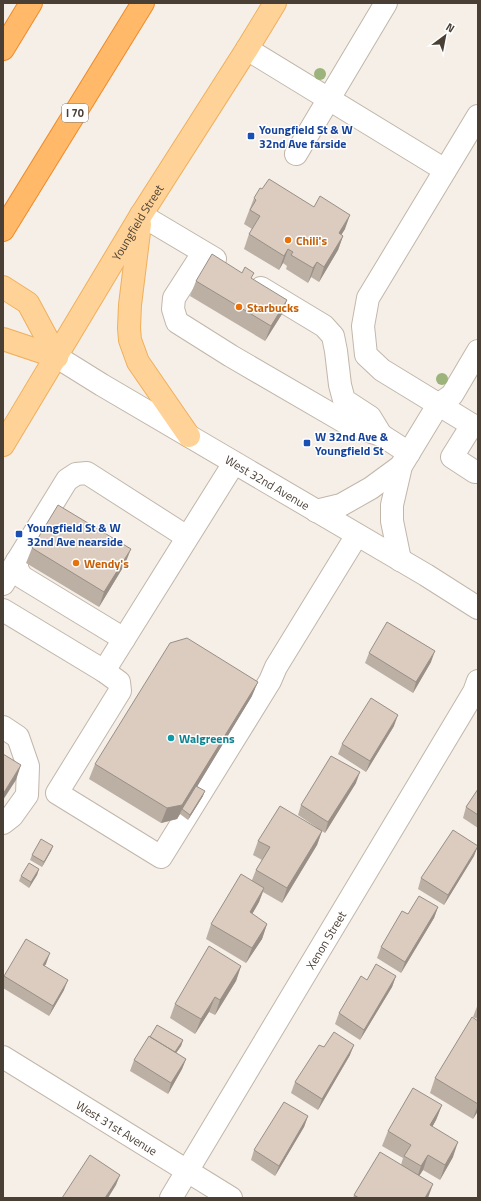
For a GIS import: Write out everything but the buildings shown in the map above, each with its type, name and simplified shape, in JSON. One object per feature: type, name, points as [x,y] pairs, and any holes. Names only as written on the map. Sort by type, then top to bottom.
[{"type":"highway","points":[[3,49],[31,3]]},
{"type":"highway","name":"I 70","points":[[5,226],[143,3]]},
{"type":"main road","name":"Youngfield Street","points":[[3,445],[141,215],[275,3]]},
{"type":"main road","points":[[141,215],[130,305],[130,340],[138,362],[189,436]]},
{"type":"main road","name":"West 32nd Avenue","points":[[3,287],[28,303],[57,357]]},
{"type":"main road","name":"West 32nd Avenue","points":[[3,339],[57,357]]},
{"type":"street","points":[[296,154],[386,3]]},
{"type":"street","points":[[247,49],[328,100],[445,170]]},
{"type":"street","points":[[475,472],[452,457],[475,426],[382,370],[366,355],[363,326],[368,298],[478,116]]},
{"type":"street","points":[[141,215],[324,326],[333,336],[340,385],[344,400],[370,417],[381,435],[405,460]]},
{"type":"street","points":[[203,252],[174,298],[172,309],[177,322],[348,424],[381,435]]},
{"type":"street","points":[[400,560],[392,521],[392,504],[405,460],[438,405],[452,395],[478,351]]},
{"type":"street","name":"West 32nd Avenue","points":[[57,357],[102,386],[316,510],[478,608]]},
{"type":"street","points":[[316,510],[342,505],[371,488],[405,460]]},
{"type":"street","points":[[104,670],[234,463]]},
{"type":"street","points":[[3,584],[67,480],[76,474],[87,473],[187,537]]},
{"type":"street","points":[[3,610],[104,670],[119,682],[120,691],[57,793],[162,858],[357,535]]},
{"type":"street","points":[[17,561],[17,569],[22,576],[124,639]]},
{"type":"street","name":"Xenon Street","points":[[171,1198],[474,692],[478,682]]},
{"type":"street","points":[[3,727],[18,737],[28,766],[26,795],[12,816],[3,823]]},
{"type":"street","name":"West 31st Avenue","points":[[3,1057],[231,1198]]},
{"type":"place","name":"Youngfield St & W 32nd Ave farside","points":[[251,136]]},
{"type":"place","name":"Chili's","points":[[288,240]]},
{"type":"place","name":"Starbucks","points":[[239,307]]},
{"type":"place","name":"W 32nd Ave & Youngfield St","points":[[307,443]]},
{"type":"place","name":"Youngfield St & W 32nd Ave nearside","points":[[19,534]]},
{"type":"place","name":"Wendy's","points":[[76,563]]},
{"type":"place","name":"Walgreens","points":[[171,738]]}]
